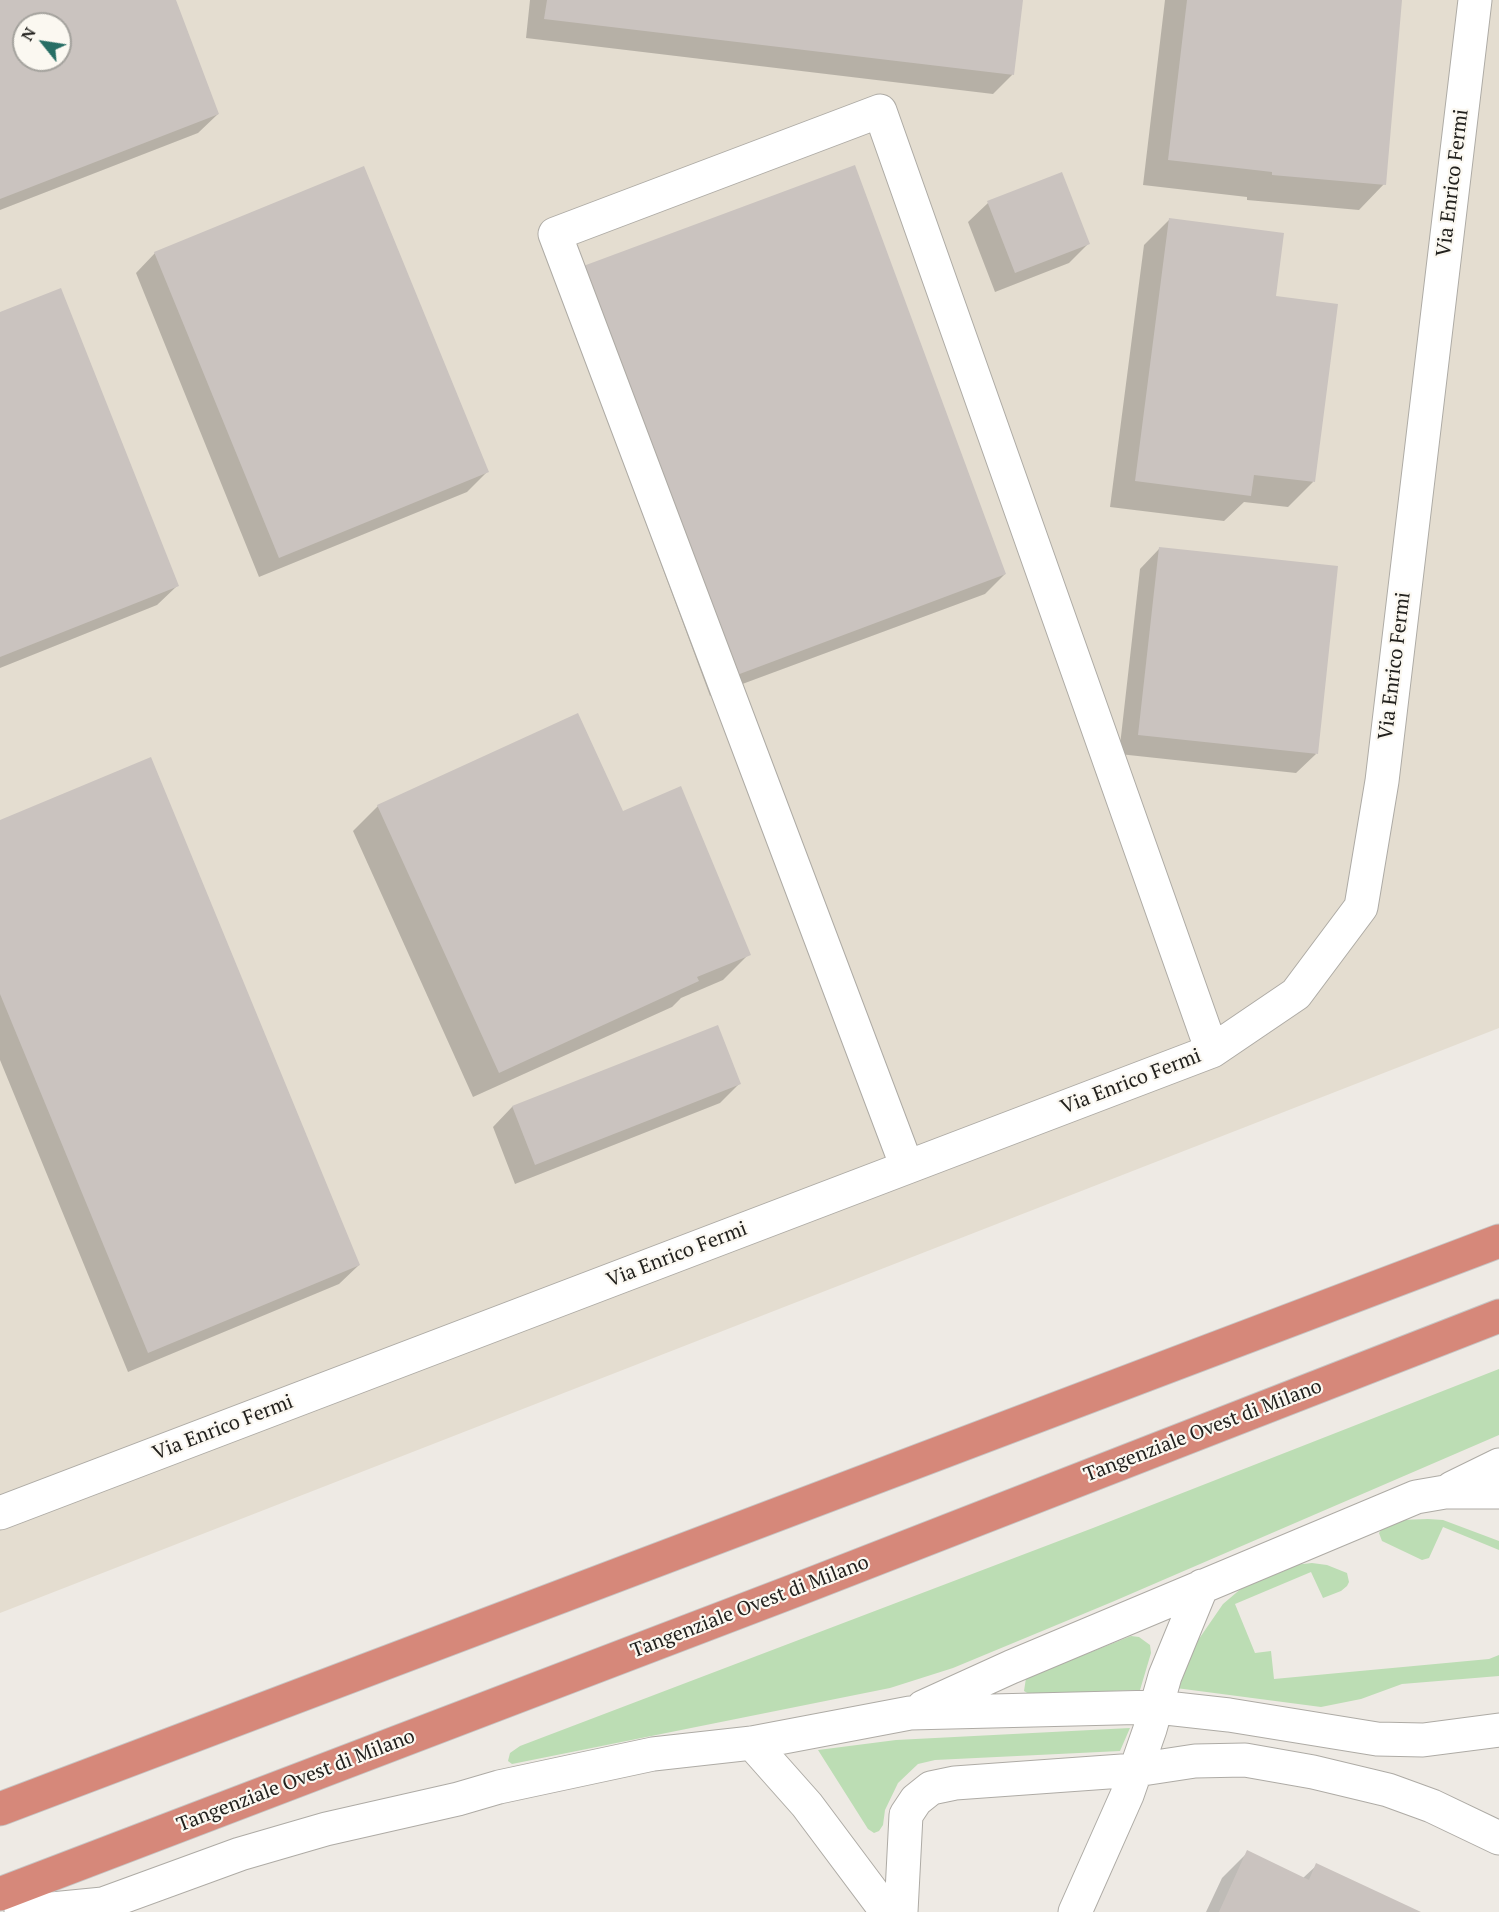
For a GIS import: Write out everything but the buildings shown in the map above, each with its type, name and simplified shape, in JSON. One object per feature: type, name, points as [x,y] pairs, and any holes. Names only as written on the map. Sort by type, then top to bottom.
[{"type":"highway","points":[[0,1809],[1499,1241]]},
{"type":"highway","name":"Tangenziale Ovest di Milano","points":[[0,1894],[784,1594],[1499,1316]]},
{"type":"street","name":"Via Enrico Fermi","points":[[0,1513],[1212,1051],[1296,994],[1361,907],[1382,781],[1474,0]]},
{"type":"street","points":[[907,1167],[555,234],[577,225],[880,111],[1212,1051]]},
{"type":"street","points":[[1445,1492],[1499,1465]]},
{"type":"street","points":[[910,1713],[1011,1667],[1416,1497],[1445,1492],[1499,1492]]},
{"type":"street","points":[[1075,1912],[1136,1770],[1165,1676],[1202,1586]]},
{"type":"street","points":[[21,1912],[103,1904],[240,1854],[327,1829],[458,1799],[499,1787],[653,1754],[752,1743],[910,1713],[1157,1707],[1229,1715],[1377,1739],[1423,1740],[1499,1730]]},
{"type":"street","points":[[752,1743],[807,1805],[887,1912]]},
{"type":"street","points":[[901,1912],[906,1815],[916,1800],[932,1788],[955,1783],[1136,1770],[1195,1761],[1223,1759],[1245,1761],[1313,1772],[1388,1790],[1432,1806],[1499,1838]]},
{"type":"shaded area","points":[[0,0],[1499,0],[1499,1028],[0,1613]]},
{"type":"green space","points":[[1499,1369],[1499,1435],[953,1668],[890,1688],[512,1764],[508,1761],[510,1753],[520,1746],[1093,1528]]},
{"type":"green space","points":[[1400,1520],[1443,1520],[1499,1541],[1499,1550],[1443,1527],[1429,1558],[1422,1560],[1382,1541],[1379,1533],[1383,1527]]},
{"type":"green space","points":[[1312,1563],[1327,1565],[1347,1573],[1349,1582],[1347,1586],[1323,1598],[1311,1572],[1235,1604],[1255,1653],[1271,1651],[1274,1679],[1489,1659],[1499,1655],[1499,1676],[1402,1684],[1361,1699],[1321,1707],[1176,1688],[1192,1649],[1223,1604],[1243,1587],[1276,1571],[1294,1565]]},
{"type":"green space","points":[[1131,1636],[1139,1637],[1150,1645],[1151,1653],[1140,1690],[1029,1694],[1024,1691],[1026,1678]]},
{"type":"green space","points":[[1130,1728],[1120,1751],[935,1760],[918,1764],[898,1783],[885,1810],[883,1825],[879,1831],[874,1833],[868,1829],[818,1750],[896,1740]]}]
